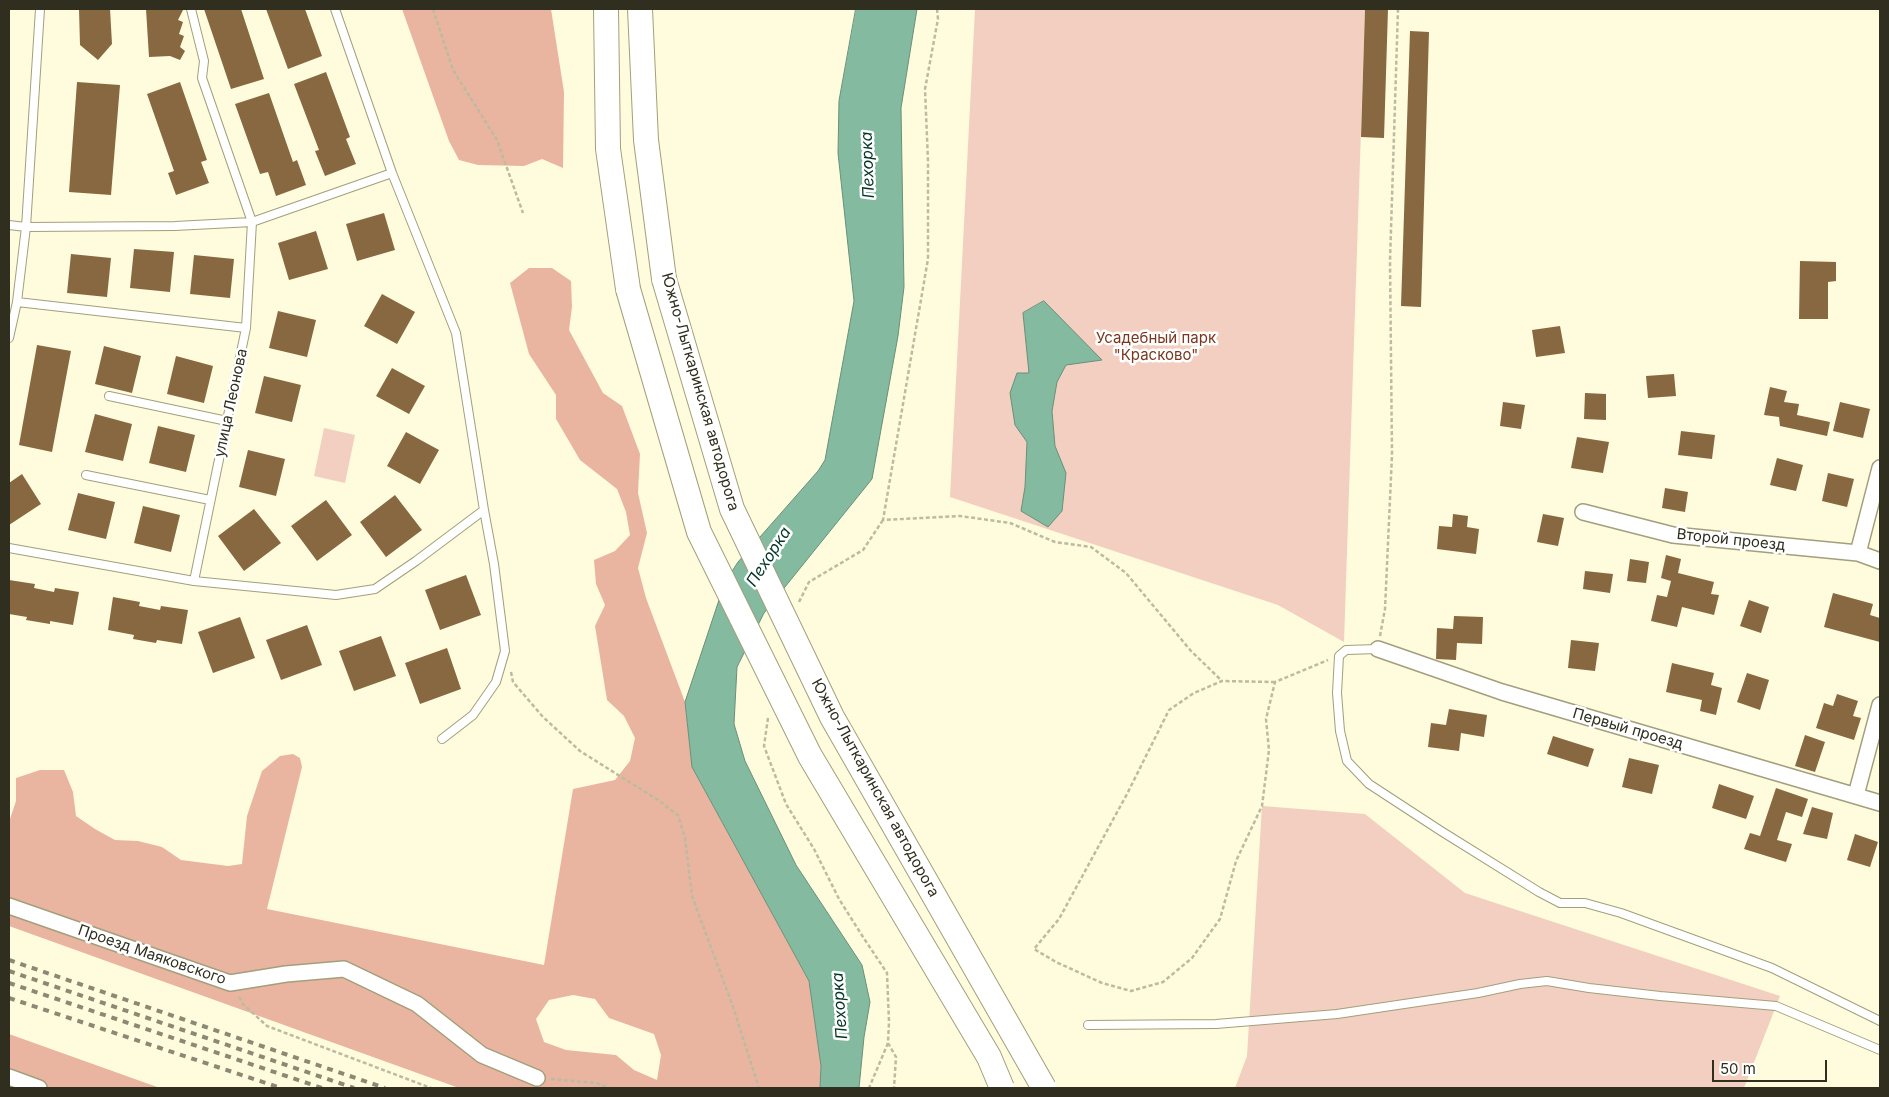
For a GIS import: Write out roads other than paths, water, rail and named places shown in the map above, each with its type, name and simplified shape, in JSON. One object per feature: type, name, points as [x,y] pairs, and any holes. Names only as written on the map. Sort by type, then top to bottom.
[{"type":"main road","points":[[606,9],[608,149],[628,289],[699,532],[810,756],[989,1057],[1002,1088]]},
{"type":"main road","name":"Южно-Лыткаринская автодорога","points":[[640,9],[646,140],[664,279],[732,509],[832,717],[1044,1088]]},
{"type":"street","points":[[1858,553],[1880,468]]},
{"type":"street","name":"Второй проезд","points":[[1583,512],[1672,535],[1858,553],[1880,561]]},
{"type":"street","name":"Первый проезд","points":[[1378,649],[1502,692],[1856,794],[1880,803]]},
{"type":"street","points":[[1856,794],[1880,705]]},
{"type":"street","name":"Проезд Маяковского","points":[[9,906],[230,983],[286,974],[344,969],[417,1004],[482,1055],[537,1078]]},
{"type":"street","points":[[9,1077],[39,1088]]},
{"type":"lane","points":[[9,338],[17,302],[26,227],[40,9]]},
{"type":"lane","points":[[190,9],[204,61],[202,78],[252,222]]},
{"type":"lane","points":[[335,9],[392,173],[456,333],[494,564],[505,651],[496,682],[473,715],[442,739]]},
{"type":"lane","points":[[9,225],[26,227],[175,226],[252,222],[392,173]]},
{"type":"lane","name":"улица Леонова","points":[[194,581],[246,328],[252,222]]},
{"type":"lane","points":[[17,302],[246,328]]},
{"type":"lane","points":[[109,396],[227,421]]},
{"type":"lane","points":[[86,475],[210,500]]},
{"type":"lane","points":[[9,548],[194,581],[336,595],[375,589],[484,510]]},
{"type":"lane","points":[[1378,649],[1346,650],[1339,656],[1338,702],[1340,731],[1347,761],[1369,784],[1441,831],[1560,903],[1585,903],[1621,913],[1772,968],[1880,1021]]},
{"type":"lane","points":[[1088,1025],[1216,1024],[1337,1014],[1547,981],[1660,996],[1776,1006],[1880,1050]]},
{"type":"water","name":"Пехорка","points":[[856,9],[917,9],[901,108],[904,287],[898,336],[872,479],[764,613],[737,667],[734,724],[745,761],[796,865],[862,965],[870,1002],[864,1037],[859,1088],[820,1088],[821,1066],[809,981],[692,767],[685,702],[725,582],[738,562],[818,471],[825,460],[854,301],[838,153],[839,101]]},
{"type":"water","points":[[1044,301],[1102,360],[1066,365],[1057,382],[1052,411],[1055,446],[1066,473],[1062,511],[1048,527],[1021,511],[1025,487],[1027,442],[1015,425],[1010,393],[1017,373],[1029,373],[1023,313]]},
{"type":"railway","points":[[9,960],[385,1088]]},
{"type":"railway","points":[[9,971],[354,1088]]},
{"type":"railway","points":[[9,983],[322,1088]]},
{"type":"railway","points":[[9,998],[281,1088]]},
{"type":"park label","name":"Усадебный парк \"Красково\"","points":[[1156,346]]}]
